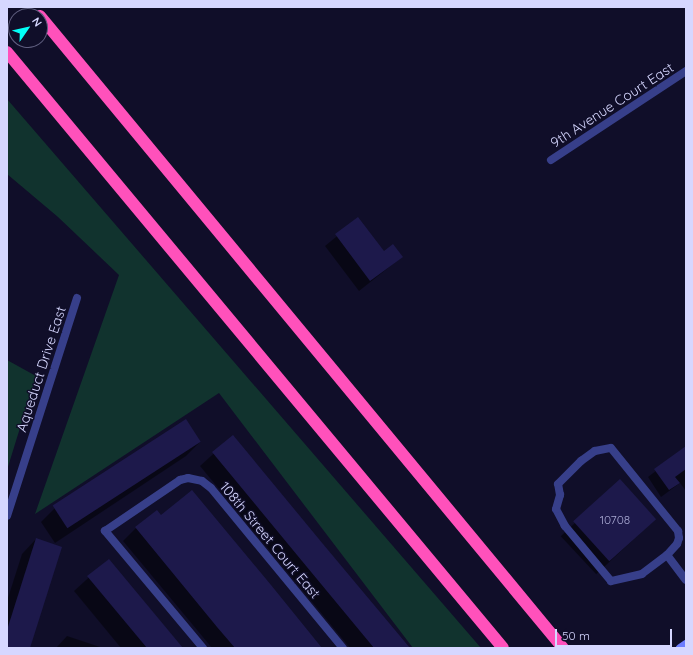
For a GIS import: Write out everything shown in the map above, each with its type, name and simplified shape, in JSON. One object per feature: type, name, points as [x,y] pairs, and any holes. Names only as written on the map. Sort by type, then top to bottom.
[{"type":"highway","points":[[48,26],[563,648]]},
{"type":"highway","points":[[7,52],[503,648]]},
{"type":"street","name":"9th Avenue Court East","points":[[552,160],[686,72]]},
{"type":"street","name":"Aqueduct Drive East","points":[[7,516],[77,298]]},
{"type":"street","points":[[611,448],[678,531],[677,544],[667,555],[642,574],[611,581],[565,526],[556,509],[560,495],[558,484],[581,461],[595,451],[611,448]]},
{"type":"street","name":"108th Street Court East","points":[[203,648],[105,531],[180,480],[194,478],[202,481],[212,488],[343,648]]},
{"type":"street","points":[[667,555],[686,580]]},
{"type":"street","points":[[680,648],[686,644]]},
{"type":"green space","points":[[7,99],[481,648],[413,648],[219,393],[35,514],[119,275],[58,217],[7,174]]},
{"type":"green space","points":[[7,360],[36,376],[7,470]]},
{"type":"building","points":[[358,217],[384,251],[393,244],[403,257],[370,281],[335,234]]},
{"type":"building","points":[[186,419],[201,442],[67,528],[53,506]]},
{"type":"building","points":[[233,435],[410,648],[374,648],[212,452]]},
{"type":"building","points":[[686,446],[686,469],[675,477],[680,483],[669,490],[654,469]]},
{"type":"building","points":[[620,479],[656,519],[609,561],[573,521]]},
{"type":"building","points":[[192,490],[322,648],[235,648],[135,527],[157,510],[161,515]]},
{"type":"building","points":[[36,538],[62,547],[30,648],[7,648],[7,630]]},
{"type":"building","points":[[109,559],[183,648],[147,648],[87,576]]}]
